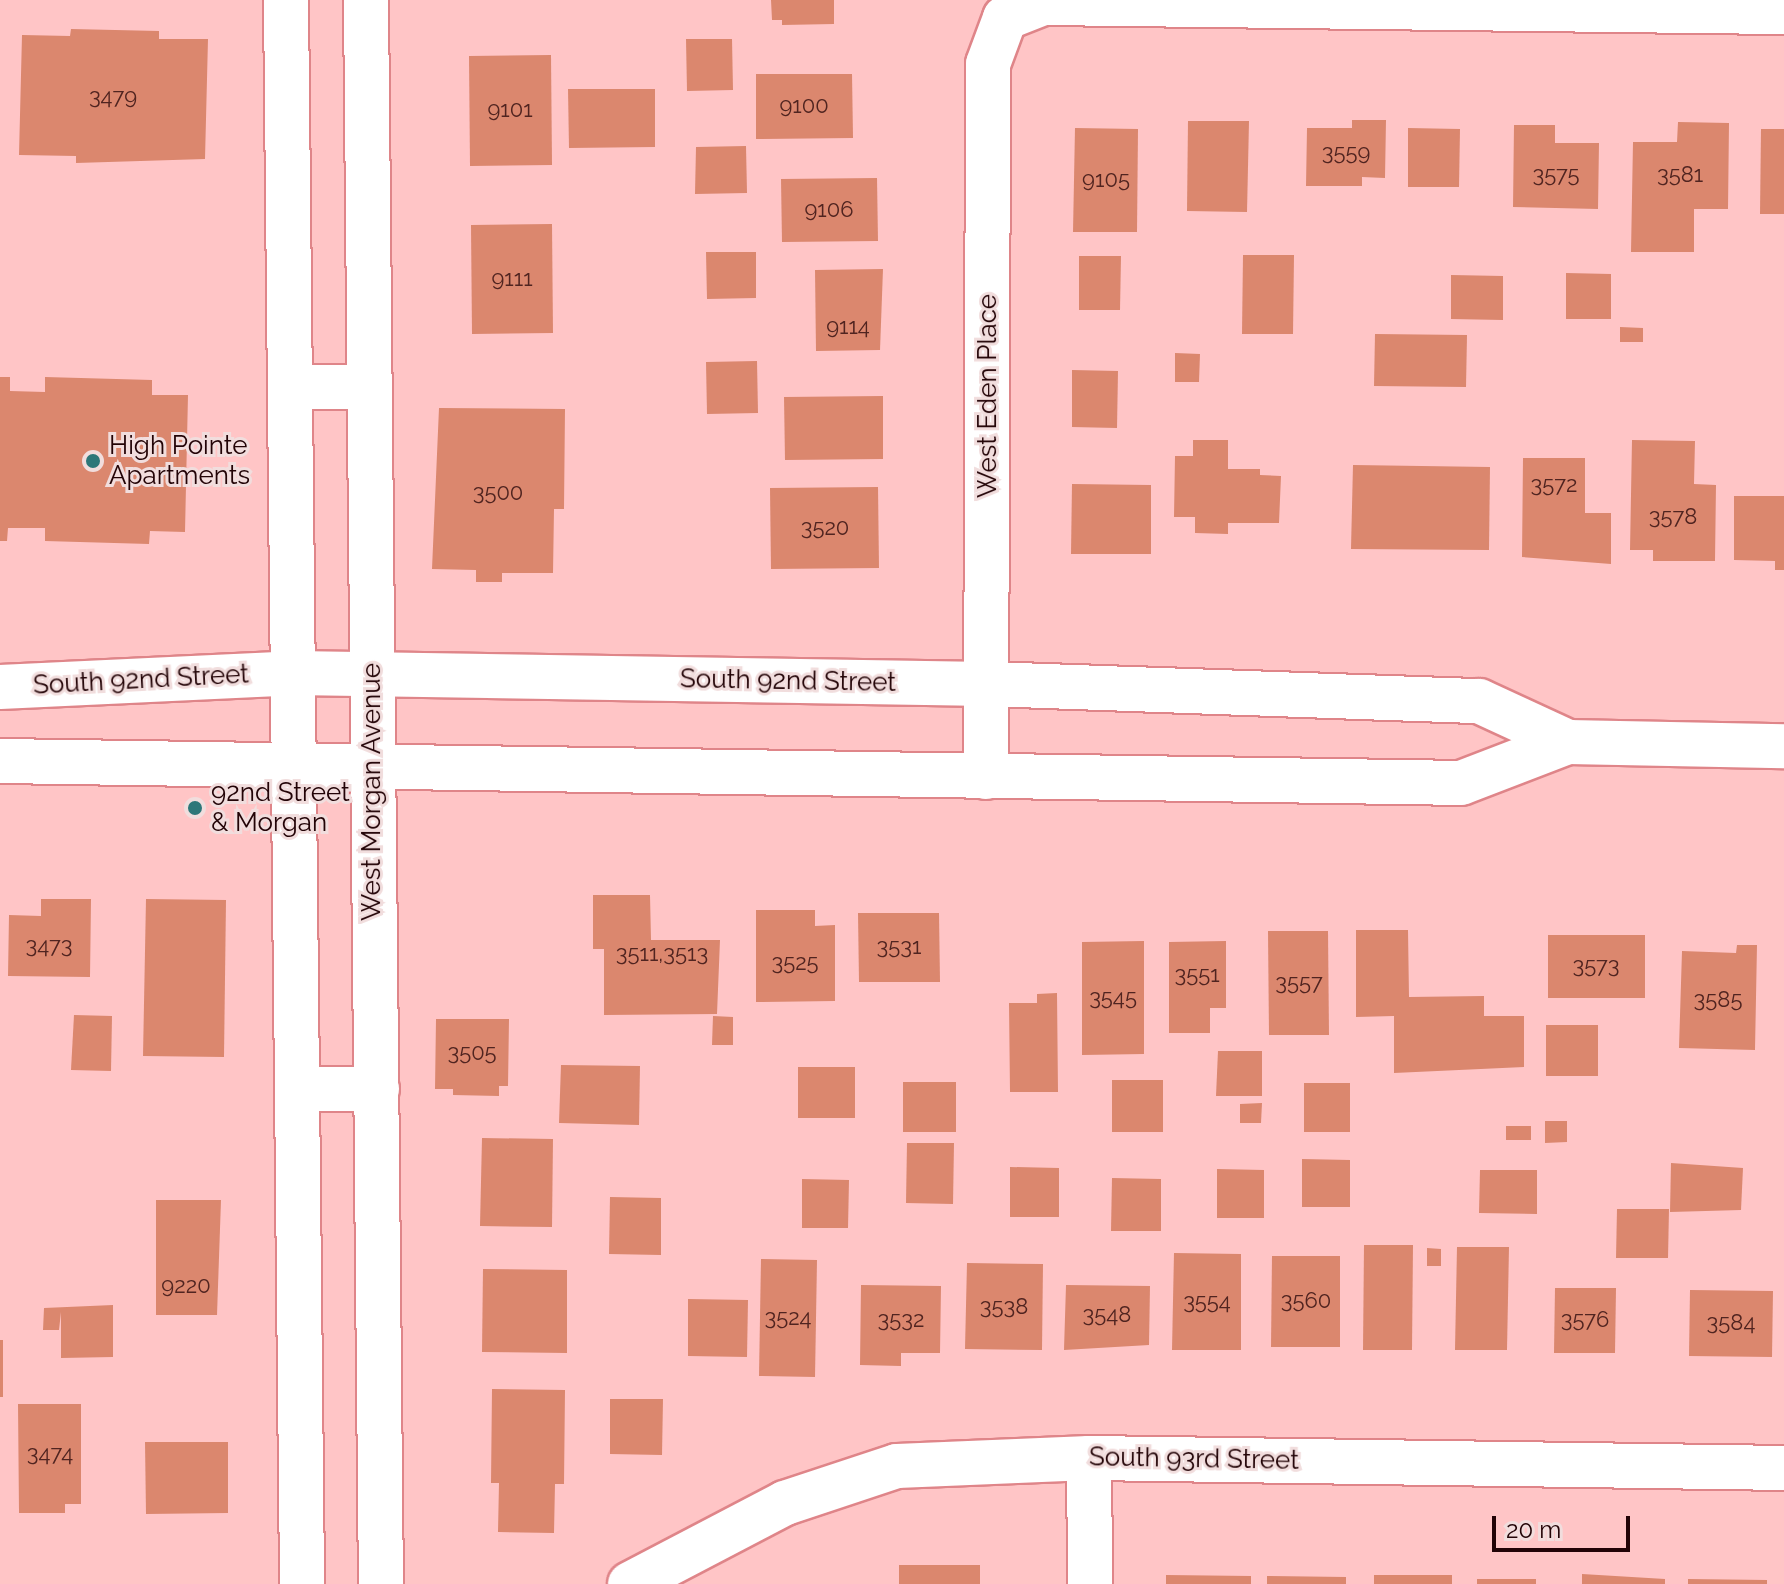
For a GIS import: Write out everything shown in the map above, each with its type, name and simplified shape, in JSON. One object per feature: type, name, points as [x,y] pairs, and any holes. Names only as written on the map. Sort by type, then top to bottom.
[{"type":"street","points":[[286,0],[293,387],[302,1584]]},
{"type":"street","name":"West Morgan Avenue","points":[[366,0],[370,766],[377,1089],[381,1584]]},
{"type":"street","name":"West Eden Place","points":[[986,777],[988,64],[1005,18],[1043,3],[1722,6]]},
{"type":"street","points":[[1722,6],[1784,12]]},
{"type":"street","points":[[293,387],[370,387]]},
{"type":"street","name":"South 92nd Street","points":[[0,687],[294,673],[988,684],[1479,701],[1568,742]]},
{"type":"street","name":"South 92nd Street","points":[[0,761],[1461,783],[1568,742],[1784,746]]},
{"type":"street","points":[[300,1089],[377,1089]]},
{"type":"street","points":[[1089,1458],[1090,1584]]},
{"type":"street","name":"South 93rd Street","points":[[630,1584],[785,1503],[897,1466],[1089,1458],[1784,1468]]},
{"type":"building","points":[[771,0],[834,0],[834,24],[782,25],[782,20],[772,20]]},
{"type":"building","points":[[71,29],[159,31],[159,39],[208,39],[205,159],[76,163],[76,156],[19,155],[22,35],[70,36]]},
{"type":"building","points":[[686,39],[732,39],[733,90],[687,91]]},
{"type":"building","points":[[551,55],[552,165],[470,166],[469,56]]},
{"type":"building","points":[[756,74],[852,74],[853,138],[756,139]]},
{"type":"building","points":[[568,89],[655,89],[655,147],[569,148]]},
{"type":"building","points":[[1352,120],[1386,120],[1385,178],[1362,177],[1362,186],[1306,186],[1307,128],[1352,128]]},
{"type":"building","points":[[1188,121],[1249,121],[1247,212],[1187,211]]},
{"type":"building","points":[[1678,122],[1729,123],[1728,209],[1694,209],[1694,252],[1631,252],[1633,142],[1677,142]]},
{"type":"building","points":[[1514,125],[1555,125],[1555,143],[1599,143],[1598,209],[1513,207]]},
{"type":"building","points":[[1075,128],[1138,129],[1137,232],[1073,232]]},
{"type":"building","points":[[1408,128],[1460,129],[1459,187],[1408,187]]},
{"type":"building","points":[[1761,129],[1784,129],[1784,214],[1760,214]]},
{"type":"building","points":[[746,146],[747,193],[695,194],[696,147]]},
{"type":"building","points":[[877,178],[878,241],[782,242],[781,179]]},
{"type":"building","points":[[552,224],[553,333],[472,334],[471,225]]},
{"type":"building","points":[[706,252],[756,252],[756,298],[707,299]]},
{"type":"building","points":[[1243,255],[1294,255],[1293,334],[1242,334]]},
{"type":"building","points":[[1079,256],[1121,256],[1120,310],[1079,310]]},
{"type":"building","points":[[883,269],[880,350],[816,351],[815,270]]},
{"type":"building","points":[[1566,273],[1611,274],[1611,319],[1566,319]]},
{"type":"building","points":[[1451,275],[1503,276],[1503,320],[1451,319]]},
{"type":"building","points":[[1620,327],[1643,328],[1643,342],[1620,342]]},
{"type":"building","points":[[1375,334],[1467,335],[1466,387],[1374,386]]},
{"type":"building","points":[[1175,353],[1200,354],[1199,382],[1175,382]]},
{"type":"building","points":[[757,361],[758,413],[707,414],[706,362]]},
{"type":"building","points":[[1072,370],[1118,371],[1117,428],[1072,427]]},
{"type":"building","name":"High Pointe Apartments","points":[[0,377],[10,377],[10,391],[45,392],[45,377],[152,380],[152,395],[188,395],[185,532],[150,531],[149,544],[45,541],[45,528],[8,528],[7,541],[0,541]]},
{"type":"building","points":[[883,396],[883,459],[785,460],[784,397]]},
{"type":"building","points":[[439,408],[565,409],[564,509],[554,509],[553,573],[502,573],[502,582],[476,582],[476,570],[432,569]]},
{"type":"building","points":[[1193,440],[1228,440],[1228,469],[1260,469],[1260,475],[1281,476],[1279,523],[1228,523],[1228,534],[1195,533],[1195,517],[1174,517],[1175,456],[1193,456]]},
{"type":"building","points":[[1632,440],[1695,441],[1694,484],[1716,485],[1715,561],[1653,561],[1653,550],[1630,550]]},
{"type":"building","points":[[1523,458],[1585,458],[1585,513],[1611,513],[1611,564],[1522,557]]},
{"type":"building","points":[[1353,465],[1490,467],[1489,550],[1351,549]]},
{"type":"building","points":[[1072,484],[1151,485],[1151,554],[1071,554]]},
{"type":"building","points":[[878,487],[879,568],[771,569],[770,488]]},
{"type":"building","points":[[1734,496],[1784,496],[1784,570],[1775,570],[1775,561],[1734,560]]},
{"type":"building","points":[[593,895],[650,895],[651,940],[720,940],[717,1014],[604,1015],[604,949],[593,949]]},
{"type":"building","points":[[41,899],[91,899],[90,977],[8,976],[9,915],[41,916]]},
{"type":"building","points":[[146,899],[226,900],[224,1057],[143,1056]]},
{"type":"building","points":[[756,910],[815,910],[815,926],[835,925],[835,1001],[756,1002]]},
{"type":"building","points":[[858,913],[939,913],[940,982],[859,982]]},
{"type":"building","points":[[1356,930],[1408,930],[1409,997],[1484,996],[1484,1016],[1524,1016],[1524,1067],[1394,1073],[1394,1016],[1356,1017]]},
{"type":"building","points":[[1268,931],[1328,931],[1329,1035],[1269,1035]]},
{"type":"building","points":[[1548,935],[1645,935],[1645,998],[1548,998]]},
{"type":"building","points":[[1144,941],[1144,1054],[1082,1055],[1082,942]]},
{"type":"building","points":[[1226,941],[1226,1008],[1210,1008],[1210,1033],[1169,1033],[1169,942]]},
{"type":"building","points":[[1737,945],[1757,945],[1755,1050],[1679,1048],[1682,951],[1736,953]]},
{"type":"building","points":[[1057,993],[1058,1092],[1010,1092],[1009,1003],[1037,1003],[1037,994]]},
{"type":"building","points":[[74,1015],[112,1016],[111,1071],[71,1070]]},
{"type":"building","points":[[713,1016],[733,1017],[733,1045],[712,1045]]},
{"type":"building","points":[[436,1019],[509,1019],[508,1086],[499,1086],[499,1096],[453,1095],[453,1089],[435,1089]]},
{"type":"building","points":[[1546,1025],[1598,1025],[1598,1076],[1546,1076]]},
{"type":"building","points":[[1218,1051],[1262,1051],[1262,1096],[1216,1096]]},
{"type":"building","points":[[561,1065],[640,1066],[639,1125],[559,1123]]},
{"type":"building","points":[[798,1067],[855,1067],[855,1118],[798,1118]]},
{"type":"building","points":[[1112,1080],[1163,1080],[1163,1132],[1112,1132]]},
{"type":"building","points":[[903,1082],[956,1082],[956,1132],[903,1132]]},
{"type":"building","points":[[1304,1083],[1350,1083],[1350,1132],[1304,1132]]},
{"type":"building","points":[[1262,1103],[1261,1123],[1240,1123],[1240,1104]]},
{"type":"building","points":[[1545,1121],[1567,1121],[1567,1142],[1545,1143]]},
{"type":"building","points":[[1506,1126],[1531,1126],[1531,1140],[1506,1140]]},
{"type":"building","points":[[482,1138],[553,1139],[552,1227],[480,1226]]},
{"type":"building","points":[[907,1143],[954,1143],[953,1204],[906,1203]]},
{"type":"building","points":[[1302,1159],[1350,1160],[1350,1207],[1302,1207]]},
{"type":"building","points":[[1671,1163],[1743,1168],[1741,1210],[1670,1212]]},
{"type":"building","points":[[1010,1167],[1059,1168],[1059,1217],[1010,1217]]},
{"type":"building","points":[[1217,1169],[1264,1170],[1264,1218],[1217,1218]]},
{"type":"building","points":[[1480,1170],[1537,1170],[1537,1214],[1479,1213]]},
{"type":"building","points":[[1112,1178],[1161,1179],[1161,1231],[1111,1231]]},
{"type":"building","points":[[802,1179],[849,1180],[848,1228],[802,1228]]},
{"type":"building","points":[[610,1197],[661,1198],[661,1255],[609,1254]]},
{"type":"building","points":[[156,1200],[221,1200],[217,1315],[156,1315]]},
{"type":"building","points":[[1617,1209],[1669,1209],[1668,1258],[1616,1258]]},
{"type":"building","points":[[1364,1245],[1413,1245],[1412,1350],[1363,1350]]},
{"type":"building","points":[[1457,1247],[1509,1247],[1507,1350],[1455,1350]]},
{"type":"building","points":[[1427,1248],[1441,1249],[1441,1266],[1427,1266]]},
{"type":"building","points":[[1174,1253],[1241,1254],[1241,1350],[1172,1350]]},
{"type":"building","points":[[1272,1256],[1340,1256],[1340,1347],[1271,1347]]},
{"type":"building","points":[[761,1259],[817,1260],[815,1377],[759,1376]]},
{"type":"building","points":[[967,1263],[1043,1264],[1042,1350],[965,1349]]},
{"type":"building","points":[[483,1269],[567,1270],[567,1353],[482,1352]]},
{"type":"building","points":[[861,1285],[941,1286],[940,1353],[901,1353],[901,1366],[860,1365]]},
{"type":"building","points":[[1066,1285],[1150,1286],[1149,1345],[1064,1350]]},
{"type":"building","points":[[1555,1288],[1616,1288],[1615,1353],[1554,1353]]},
{"type":"building","points":[[1690,1290],[1773,1291],[1772,1357],[1689,1356]]},
{"type":"building","points":[[688,1299],[748,1300],[747,1357],[688,1356]]},
{"type":"building","points":[[113,1305],[113,1357],[61,1358],[61,1312],[59,1330],[43,1330],[44,1308]]},
{"type":"building","points":[[0,1340],[3,1340],[3,1397],[0,1397]]},
{"type":"building","points":[[492,1389],[565,1390],[564,1484],[555,1484],[554,1533],[498,1532],[499,1483],[491,1483]]},
{"type":"building","points":[[610,1399],[663,1399],[662,1455],[610,1454]]},
{"type":"building","points":[[18,1404],[81,1404],[81,1504],[65,1504],[65,1513],[19,1513]]},
{"type":"building","points":[[145,1442],[228,1442],[228,1513],[146,1514]]},
{"type":"building","points":[[899,1565],[980,1565],[980,1584],[899,1584]]},
{"type":"building","points":[[1582,1574],[1665,1579],[1665,1584],[1582,1584]]},
{"type":"building","points":[[1166,1575],[1251,1576],[1251,1584],[1166,1584]]},
{"type":"building","points":[[1374,1575],[1452,1575],[1452,1584],[1374,1584]]},
{"type":"building","points":[[1267,1576],[1346,1577],[1346,1584],[1267,1584]]},
{"type":"building","points":[[1477,1579],[1536,1579],[1536,1584],[1477,1584]]},
{"type":"building","points":[[1688,1579],[1767,1580],[1767,1584],[1688,1584]]},
{"type":"place","name":"High Pointe Apartments","points":[[93,461]]},
{"type":"place","name":"92nd Street & Morgan","points":[[195,808]]}]
